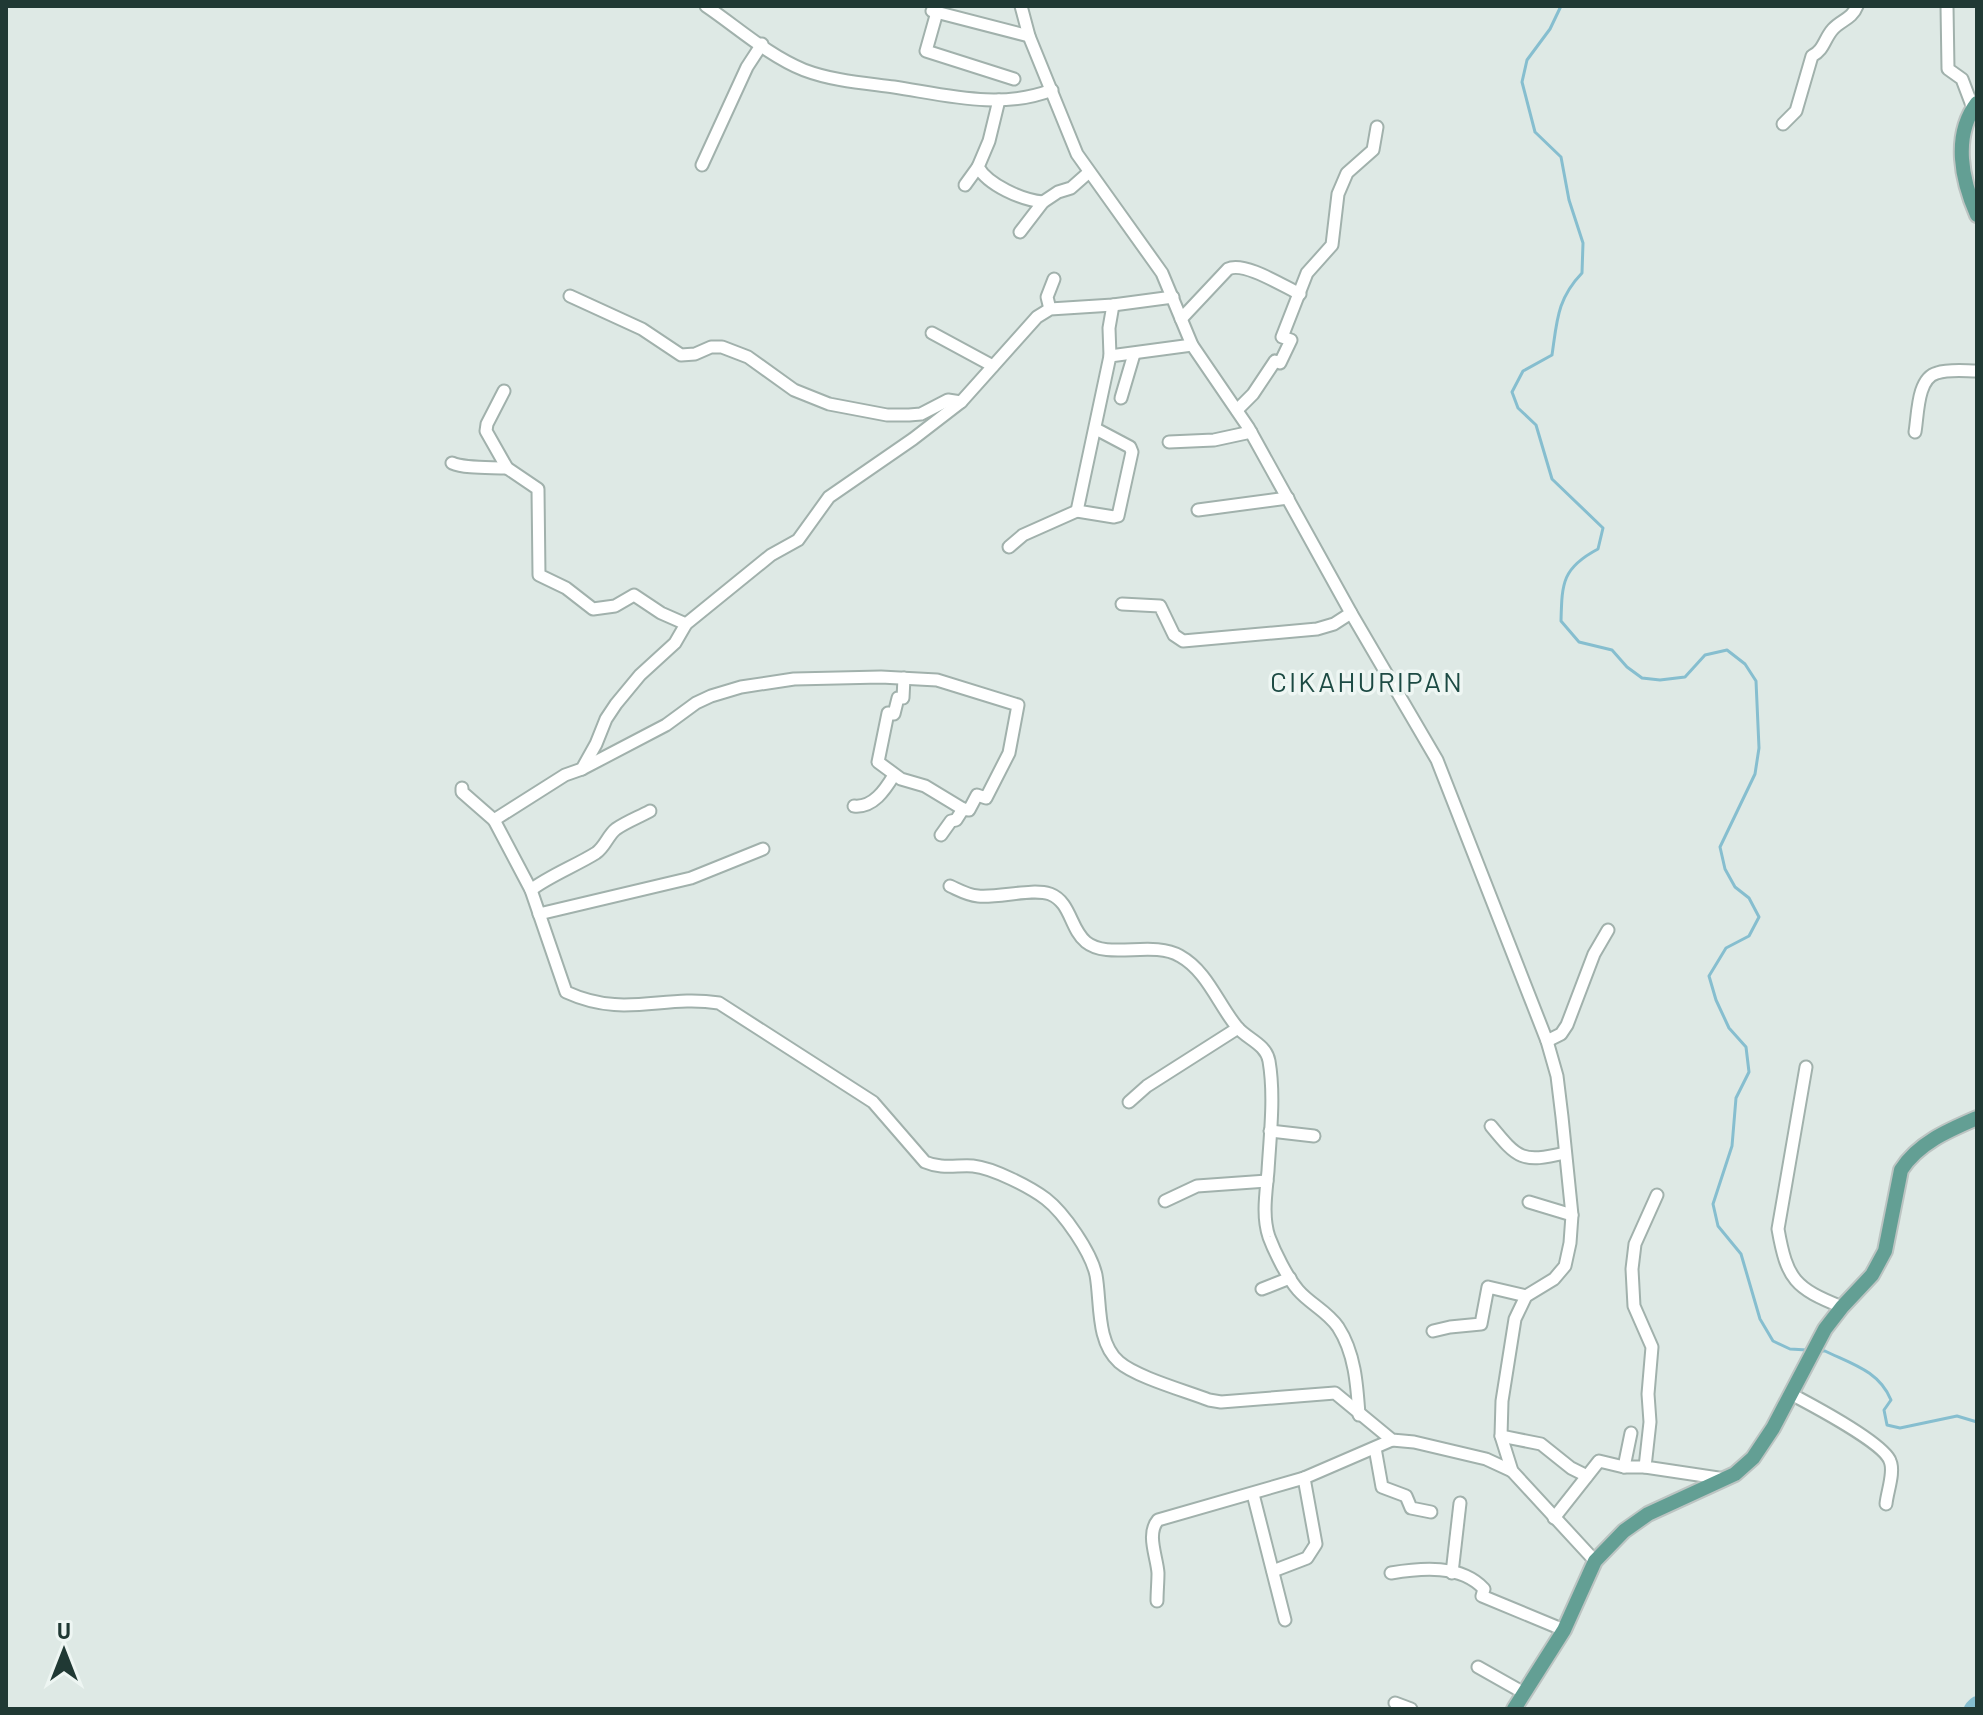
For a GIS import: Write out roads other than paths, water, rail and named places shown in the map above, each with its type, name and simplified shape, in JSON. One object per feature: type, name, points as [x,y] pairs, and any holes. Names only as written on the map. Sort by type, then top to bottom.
[{"type":"main road","points":[[1975,106],[1962,141],[1962,159],[1968,194],[1977,215]]},
{"type":"main road","points":[[1514,1709],[1564,1630],[1595,1561],[1624,1531],[1648,1514],[1741,1471],[1753,1458],[1773,1428],[1814,1346],[1842,1307],[1872,1275],[1885,1251],[1901,1170],[1908,1159],[1946,1132],[1977,1118]]},
{"type":"street","points":[[706,6],[804,70],[837,79],[957,99],[999,100],[1052,90]]},
{"type":"street","points":[[1021,6],[1029,36],[1068,136],[1088,173],[1151,255],[1173,297],[1192,345],[1251,432],[1351,613],[1418,724],[1448,783],[1547,1041],[1557,1076],[1572,1215],[1565,1266],[1554,1279],[1531,1293],[1515,1319],[1502,1401],[1501,1436],[1512,1471]]},
{"type":"street","points":[[1783,124],[1796,111],[1812,56],[1821,51],[1830,32],[1850,17],[1857,6]]},
{"type":"street","points":[[1947,6],[1948,69],[1962,79],[1975,106]]},
{"type":"street","points":[[1014,79],[926,51],[935,9],[1029,36]]},
{"type":"street","points":[[702,165],[747,67],[762,44]]},
{"type":"street","points":[[965,185],[978,167],[989,141],[999,100]]},
{"type":"street","points":[[1237,410],[1253,394],[1275,361],[1280,363],[1291,340],[1282,337],[1307,273],[1332,245],[1338,194],[1347,173],[1373,150],[1377,127]]},
{"type":"street","points":[[978,167],[989,181],[1033,201],[1043,202]]},
{"type":"street","points":[[1020,232],[1043,202],[1071,188],[1088,173]]},
{"type":"street","points":[[1181,319],[1234,266],[1245,268],[1300,294]]},
{"type":"street","points":[[1050,309],[1047,297],[1054,279]]},
{"type":"street","points":[[570,296],[642,329],[681,355],[722,347],[748,357],[794,390],[829,404],[887,415],[909,415],[921,414],[948,400],[961,402]]},
{"type":"street","points":[[582,769],[616,704],[640,675],[675,643],[686,624],[771,555],[798,540],[829,497],[961,402],[1037,317],[1050,309],[1173,297]]},
{"type":"street","points":[[1077,511],[1110,356],[1109,328],[1113,305]]},
{"type":"street","points":[[932,333],[993,366]]},
{"type":"street","points":[[1110,356],[1192,345]]},
{"type":"street","points":[[1121,398],[1134,354]]},
{"type":"street","points":[[1915,432],[1922,388],[1930,376],[1977,371]]},
{"type":"street","points":[[504,391],[486,431],[507,468],[538,489],[539,575],[566,588],[593,609],[605,610],[634,595],[661,613],[686,624]]},
{"type":"street","points":[[1009,547],[1023,535],[1077,511],[1118,516],[1123,483],[1132,457],[1130,447],[1096,429]]},
{"type":"street","points":[[1169,442],[1214,440],[1251,432]]},
{"type":"street","points":[[452,463],[466,468],[475,465],[507,468]]},
{"type":"street","points":[[1198,510],[1288,498]]},
{"type":"street","points":[[1122,604],[1160,606],[1176,639],[1183,641],[1317,629],[1334,624],[1351,613]]},
{"type":"street","points":[[494,820],[565,775],[666,725],[696,703],[726,690],[794,679],[904,678],[937,680],[1018,705],[1009,753],[1002,768],[986,798],[977,795],[969,810],[925,786],[894,775],[878,762],[888,713],[894,714],[898,698],[903,698],[904,678]]},
{"type":"street","points":[[854,806],[862,807],[873,802],[894,775]]},
{"type":"street","points":[[462,788],[462,792],[494,820],[531,890],[566,992],[584,1000],[613,1006],[703,1000],[719,1003],[873,1102],[925,1162],[935,1166],[974,1166],[993,1171],[1046,1199],[1082,1242],[1090,1257],[1096,1273],[1107,1343],[1119,1363],[1209,1400],[1221,1402],[1333,1392],[1392,1440]]},
{"type":"street","points":[[941,835],[963,809]]},
{"type":"street","points":[[531,890],[595,853],[614,831],[650,811]]},
{"type":"street","points":[[539,914],[691,878],[763,849]]},
{"type":"street","points":[[950,886],[978,896],[1048,893],[1059,899],[1080,935],[1091,945],[1149,948],[1177,954],[1202,976],[1238,1028],[1259,1044],[1268,1058],[1270,1131],[1265,1215],[1270,1240],[1296,1288],[1340,1329],[1355,1370],[1359,1415]]},
{"type":"street","points":[[1547,1041],[1561,1034],[1567,1025],[1594,954],[1608,930]]},
{"type":"street","points":[[1129,1102],[1147,1086],[1238,1028]]},
{"type":"street","points":[[1806,1067],[1778,1229],[1796,1283],[1819,1298],[1842,1307]]},
{"type":"street","points":[[1491,1126],[1510,1149],[1530,1159],[1565,1153]]},
{"type":"street","points":[[1270,1131],[1314,1136]]},
{"type":"street","points":[[1165,1201],[1197,1186],[1267,1181]]},
{"type":"street","points":[[1645,1467],[1652,1347],[1634,1306],[1632,1269],[1635,1244],[1657,1195]]},
{"type":"street","points":[[1529,1202],[1572,1215]]},
{"type":"street","points":[[1262,1289],[1290,1278]]},
{"type":"street","points":[[1433,1331],[1481,1324],[1488,1287],[1531,1293]]},
{"type":"street","points":[[1791,1394],[1826,1412],[1887,1455],[1892,1468],[1886,1504]]},
{"type":"street","points":[[1624,1467],[1631,1433]]},
{"type":"street","points":[[1501,1436],[1541,1444],[1571,1468],[1587,1476]]},
{"type":"street","points":[[1157,1601],[1158,1574],[1153,1542],[1154,1525],[1158,1520],[1304,1478],[1392,1440],[1486,1459],[1512,1471],[1595,1561]]},
{"type":"street","points":[[1375,1448],[1382,1487],[1406,1496],[1411,1508],[1431,1512]]},
{"type":"street","points":[[1554,1518],[1599,1461],[1624,1467],[1645,1467],[1726,1479]]},
{"type":"street","points":[[1273,1571],[1307,1558],[1316,1544],[1304,1478]]},
{"type":"street","points":[[1253,1494],[1285,1620]]},
{"type":"street","points":[[1452,1573],[1460,1503]]},
{"type":"street","points":[[1391,1573],[1415,1569],[1452,1573],[1475,1580],[1484,1589],[1482,1596],[1564,1630]]},
{"type":"street","points":[[1478,1667],[1524,1693]]},
{"type":"street","points":[[1395,1703],[1411,1709]]},
{"type":"waterway","points":[[1561,6],[1550,29],[1527,60],[1522,82],[1535,132],[1561,157],[1569,200],[1583,243],[1582,273],[1563,301],[1552,355],[1523,371],[1512,392],[1518,408],[1536,425],[1552,479],[1603,528],[1598,549],[1577,563],[1566,578],[1561,621],[1579,642],[1612,650],[1642,678],[1660,680],[1685,677],[1705,655],[1727,650],[1745,664],[1756,681],[1759,748],[1755,774],[1720,847],[1725,869],[1735,887],[1749,898],[1759,917],[1749,936],[1726,948],[1709,976],[1729,1028],[1746,1047],[1749,1072],[1736,1098],[1732,1146],[1713,1204],[1718,1226],[1741,1254],[1760,1319],[1773,1341],[1790,1349],[1807,1350]]},
{"type":"waterway","points":[[1819,1351],[1855,1365],[1879,1382],[1891,1400],[1884,1410],[1887,1425],[1900,1428],[1957,1416],[1977,1422]]},
{"type":"waterway","points":[[1973,1709],[1977,1705]]},
{"type":"district","name":"CIKAHURIPAN","points":[[1367,682]]}]
